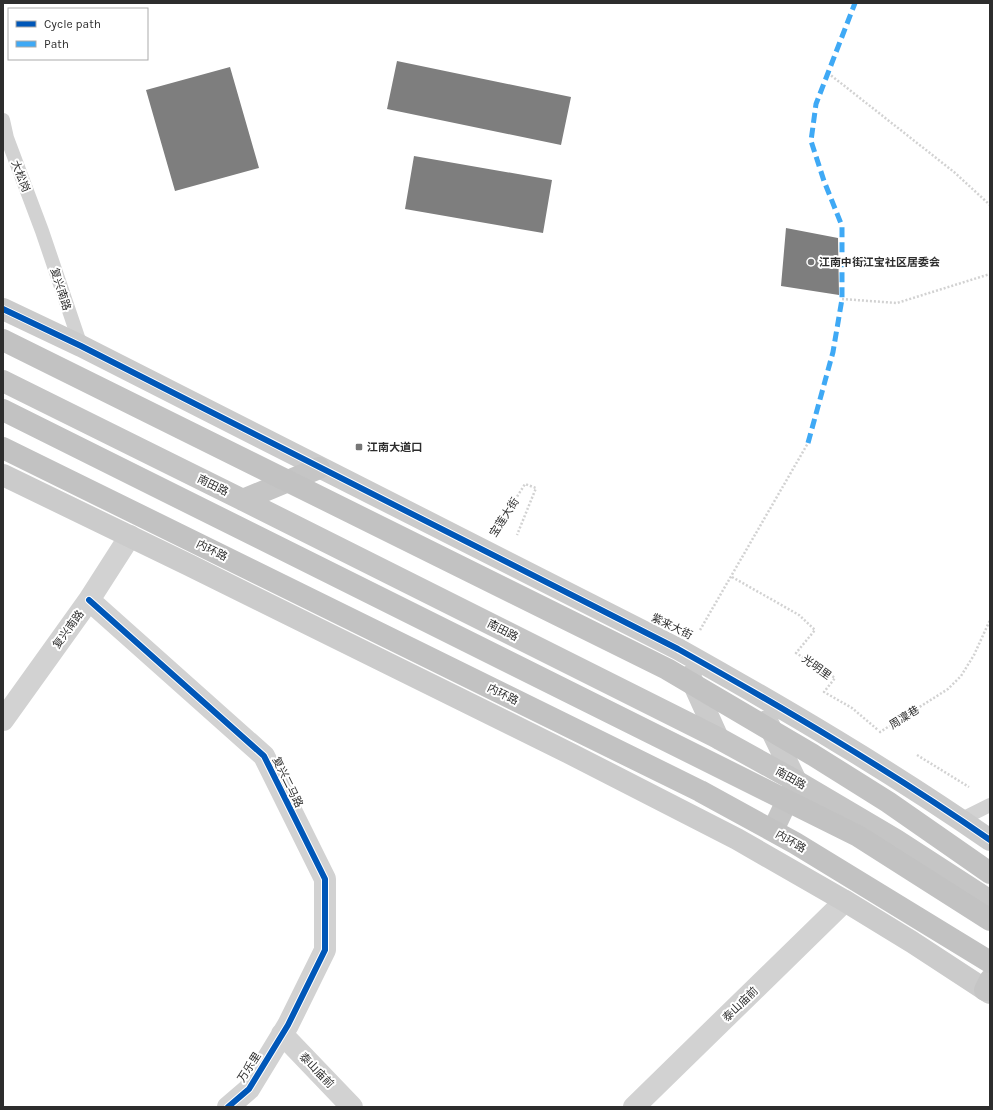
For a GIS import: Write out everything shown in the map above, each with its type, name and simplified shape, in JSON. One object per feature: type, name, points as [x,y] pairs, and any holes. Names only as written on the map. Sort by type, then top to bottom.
[{"type":"highway","points":[[8,343],[667,669],[813,755],[888,802],[990,873]]},
{"type":"highway","points":[[3,410],[858,836],[990,920]]},
{"type":"highway","name":"内环路","points":[[3,448],[700,791],[795,843],[990,961]]},
{"type":"main road","points":[[3,309],[81,346],[319,468],[678,648],[850,748],[990,840]]},
{"type":"main road","name":"南田路","points":[[3,381],[718,738],[796,781],[896,840],[990,901]]},
{"type":"main road","points":[[3,442],[202,538],[669,772],[774,828],[935,924],[990,961]]},
{"type":"main road","points":[[243,500],[319,468]]},
{"type":"main road","points":[[3,475],[130,536],[569,753],[737,839],[845,901],[988,988]]},
{"type":"main road","points":[[678,648],[718,738]]},
{"type":"main road","points":[[751,690],[796,781],[774,828]]},
{"type":"main road","points":[[569,753],[669,772]]},
{"type":"street","name":"复兴南路","points":[[3,720],[89,600],[130,536]]},
{"type":"street","name":"复兴二马路","points":[[89,600],[264,756],[324,879],[325,950],[288,1025],[282,1034]]},
{"type":"street","name":"泰山庙前","points":[[634,1107],[845,901]]},
{"type":"street","name":"万乐里","points":[[228,1107],[249,1089],[282,1034]]},
{"type":"street","name":"泰山庙前","points":[[282,1034],[352,1107]]},
{"type":"lane","name":"大松岗","points":[[3,120],[7,138],[42,231]]},
{"type":"lane","name":"复兴南路","points":[[42,231],[81,346]]},
{"type":"lane","points":[[960,820],[990,805]]},
{"type":"path","points":[[828,73],[954,172],[990,205]]},
{"type":"path","points":[[842,299],[897,303],[990,274]]},
{"type":"path","points":[[912,752],[970,787]]},
{"type":"building","points":[[397,61],[571,97],[561,145],[387,109]]},
{"type":"building","points":[[230,67],[259,168],[175,191],[146,90]]},
{"type":"building","points":[[414,156],[552,180],[543,233],[405,209]]},
{"type":"building","name":"江南中街江宝社区居委会","points":[[786,228],[838,238],[839,295],[781,286]]},
{"type":"marked path","points":[[808,443],[833,352],[842,299],[842,226],[824,181],[811,141],[816,104],[855,3]]},
{"type":"cycle path","points":[[3,309],[81,346],[678,649],[758,694],[836,741],[914,789],[990,840]]},
{"type":"cycle path","points":[[89,600],[264,756],[325,879],[325,950],[288,1025],[249,1089],[228,1107]]},
{"type":"place","name":"江南中街江宝社区居委会","points":[[811,262]]},
{"type":"place","name":"江南大道口","points":[[359,447]]}]
